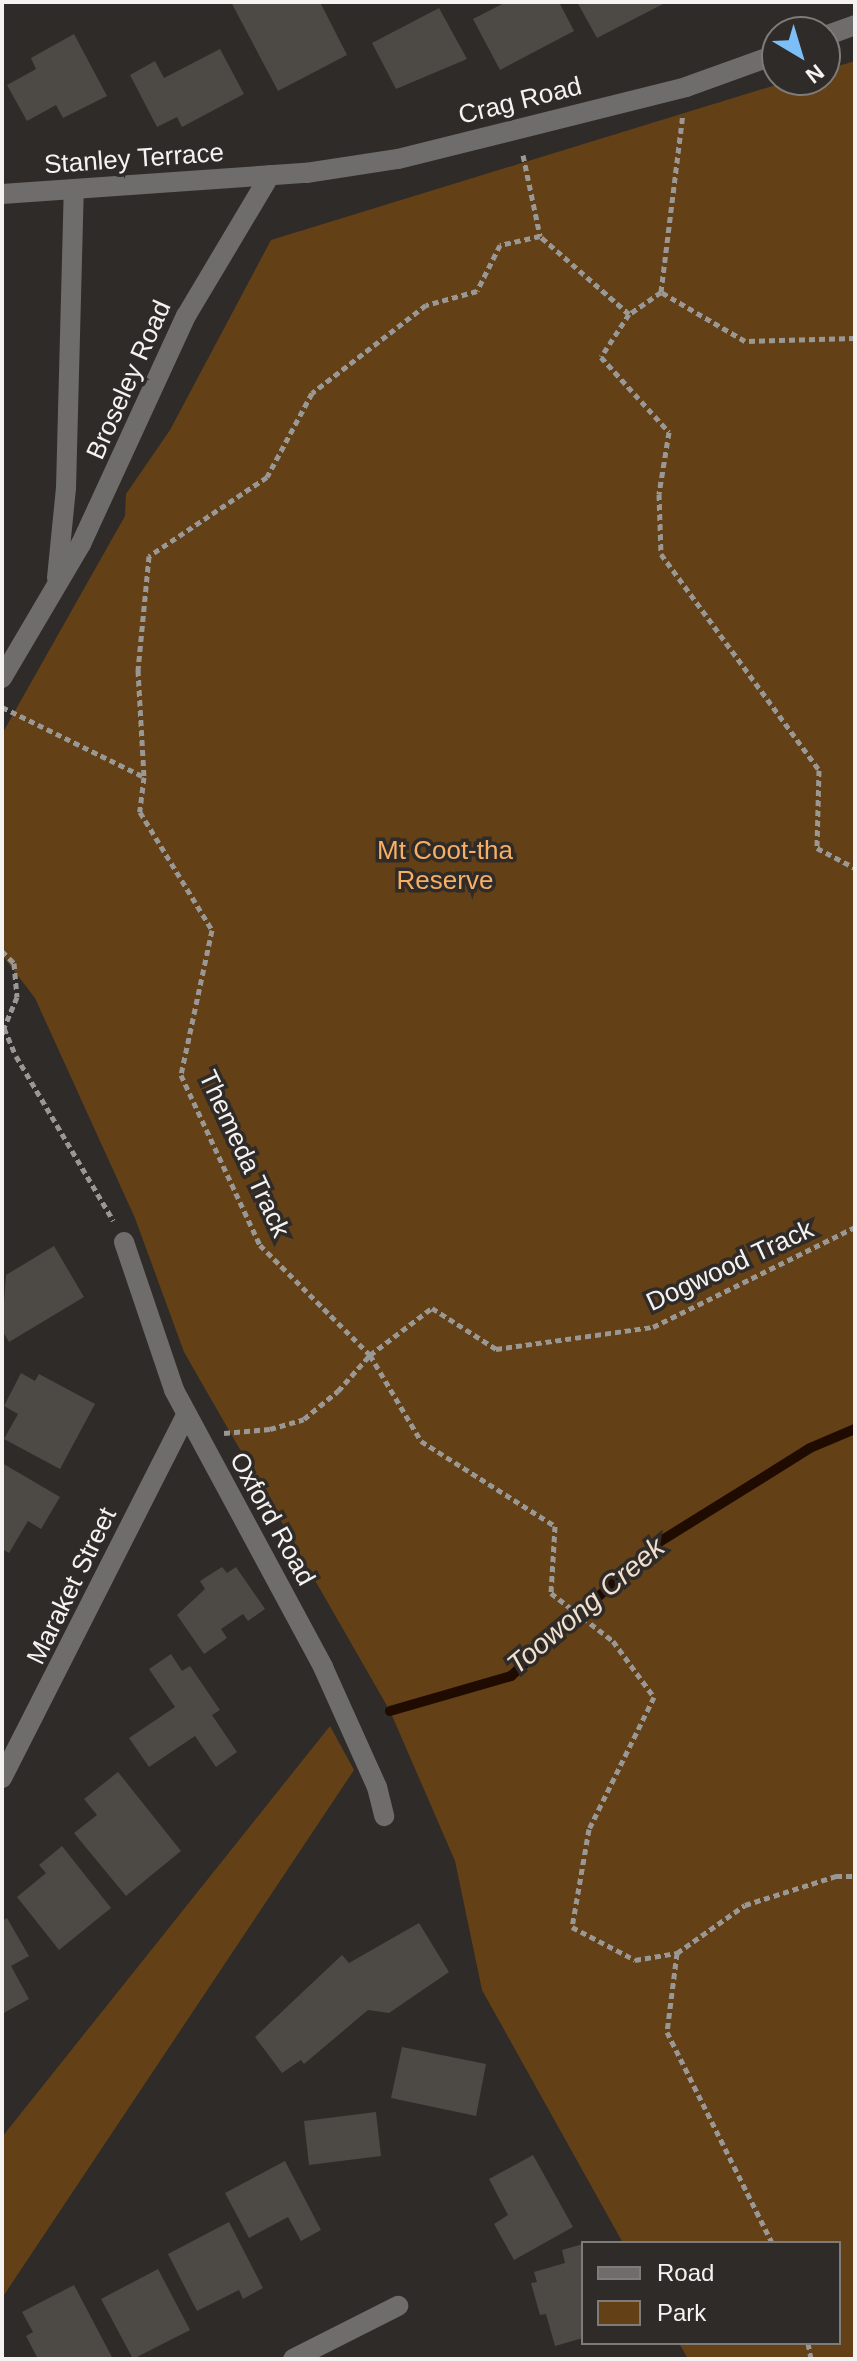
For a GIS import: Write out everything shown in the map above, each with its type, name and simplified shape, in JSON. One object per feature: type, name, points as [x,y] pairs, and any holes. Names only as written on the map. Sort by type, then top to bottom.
[{"type":"street","name":"Crag Road","points":[[270,175],[398,159],[686,87],[761,60]]},
{"type":"street","name":"Stanley Terrace","points":[[2,194],[270,175]]},
{"type":"street","name":"Broseley Road","points":[[2,678],[45,611],[106,495],[186,316],[270,175]]},
{"type":"street","name":"Broseley Road","points":[[45,611],[57,579],[65,518],[74,189]]},
{"type":"street","name":"Oxford Road","points":[[124,1242],[186,1415],[323,1667],[377,1787],[384,1816]]},
{"type":"street","name":"Maraket Street","points":[[2,1778],[186,1415]]},
{"type":"street","points":[[293,2359],[398,2306]]},
{"type":"path","points":[[686,87],[661,292],[629,314],[601,357],[669,432],[659,494],[661,554],[819,770],[817,848],[855,868]]},
{"type":"path","points":[[517,128],[540,236],[629,314]]},
{"type":"path","name":"Themeda Track","points":[[540,236],[500,245],[477,291],[426,305],[312,393],[267,477],[149,556],[138,670],[144,777],[140,812],[212,930],[181,1075],[260,1245],[370,1355],[421,1441],[555,1526],[551,1593],[613,1641],[654,1697],[589,1829],[572,1927],[635,1960],[677,1953],[745,1905],[836,1876],[855,1876]]},
{"type":"path","points":[[661,292],[745,341],[855,338]]},
{"type":"path","points":[[2,707],[144,777]]},
{"type":"path","points":[[2,951],[14,963],[17,997],[4,1028],[56,1130],[91,1177],[124,1242]]},
{"type":"path","name":"Dogwood Track","points":[[197,1435],[270,1429],[304,1419],[370,1355],[432,1308],[496,1349],[653,1327],[855,1227]]},
{"type":"path","points":[[677,1953],[667,2032],[771,2241]]},
{"type":"green space","name":"Mt Coot-tha Reserve","points":[[855,61],[855,2359],[688,2359],[680,2345],[841,2345],[841,2241],[622,2241],[482,1990],[455,1861],[390,1711],[184,1352],[135,1218],[35,998],[2,955],[2,734],[125,516],[126,494],[170,430],[271,240],[761,90],[761,96],[841,96],[841,65]]},
{"type":"green space","points":[[330,1726],[354,1770],[2,2298],[2,2137]]},
{"type":"building","points":[[231,2],[320,2],[347,55],[278,91]]},
{"type":"building","points":[[506,2],[559,2],[574,31],[500,70],[473,19]]},
{"type":"building","points":[[577,2],[667,2],[597,38]]},
{"type":"building","points":[[439,8],[467,59],[396,89],[372,43]]},
{"type":"building","points":[[74,34],[107,96],[63,118],[56,105],[27,121],[7,85],[36,69],[31,58]]},
{"type":"building","points":[[220,49],[244,94],[182,127],[177,117],[157,127],[130,75],[155,61],[164,78]]},
{"type":"building","points":[[54,1246],[84,1297],[9,1342],[2,1330],[6,1275]]},
{"type":"building","points":[[21,1373],[35,1381],[39,1374],[95,1404],[60,1469],[4,1439],[18,1414],[4,1406]]},
{"type":"building","points":[[2,1463],[60,1497],[41,1529],[28,1521],[9,1553],[2,1549]]},
{"type":"building","points":[[222,1567],[227,1573],[236,1567],[265,1609],[248,1621],[243,1614],[221,1629],[227,1638],[204,1654],[177,1615],[205,1589],[200,1581]]},
{"type":"building","points":[[171,1654],[182,1671],[190,1666],[220,1710],[212,1715],[237,1752],[216,1767],[195,1736],[149,1767],[129,1738],[175,1707],[149,1669]]},
{"type":"building","points":[[118,1772],[181,1851],[126,1896],[74,1833],[97,1815],[84,1799]]},
{"type":"building","points":[[62,1846],[111,1908],[59,1950],[17,1897],[46,1873],[39,1865]]},
{"type":"building","points":[[7,1918],[29,1956],[11,1966],[29,1999],[2,2014],[2,1921]]},
{"type":"building","points":[[419,1923],[449,1972],[389,2013],[368,2010],[304,2064],[301,2060],[282,2073],[255,2037],[342,1955],[349,1963]]},
{"type":"building","points":[[402,2047],[486,2064],[476,2116],[391,2098]]},
{"type":"building","points":[[376,2112],[381,2156],[309,2165],[304,2121]]},
{"type":"building","points":[[533,2155],[573,2227],[514,2260],[494,2224],[508,2215],[489,2179]]},
{"type":"building","points":[[285,2161],[321,2230],[301,2241],[288,2217],[249,2238],[225,2193]]},
{"type":"building","points":[[229,2222],[263,2288],[243,2299],[239,2290],[197,2311],[168,2254]]},
{"type":"building","points":[[581,2245],[581,2339],[555,2346],[546,2314],[540,2315],[531,2283],[537,2282],[534,2272],[565,2263],[562,2250]]},
{"type":"building","points":[[158,2269],[190,2330],[133,2359],[101,2299]]},
{"type":"building","points":[[74,2285],[113,2359],[38,2359],[26,2336],[33,2332],[22,2312]]},
{"type":"waterway","name":"Toowong Creek","points":[[390,1711],[511,1676],[656,1544],[810,1448],[855,1429]]}]
